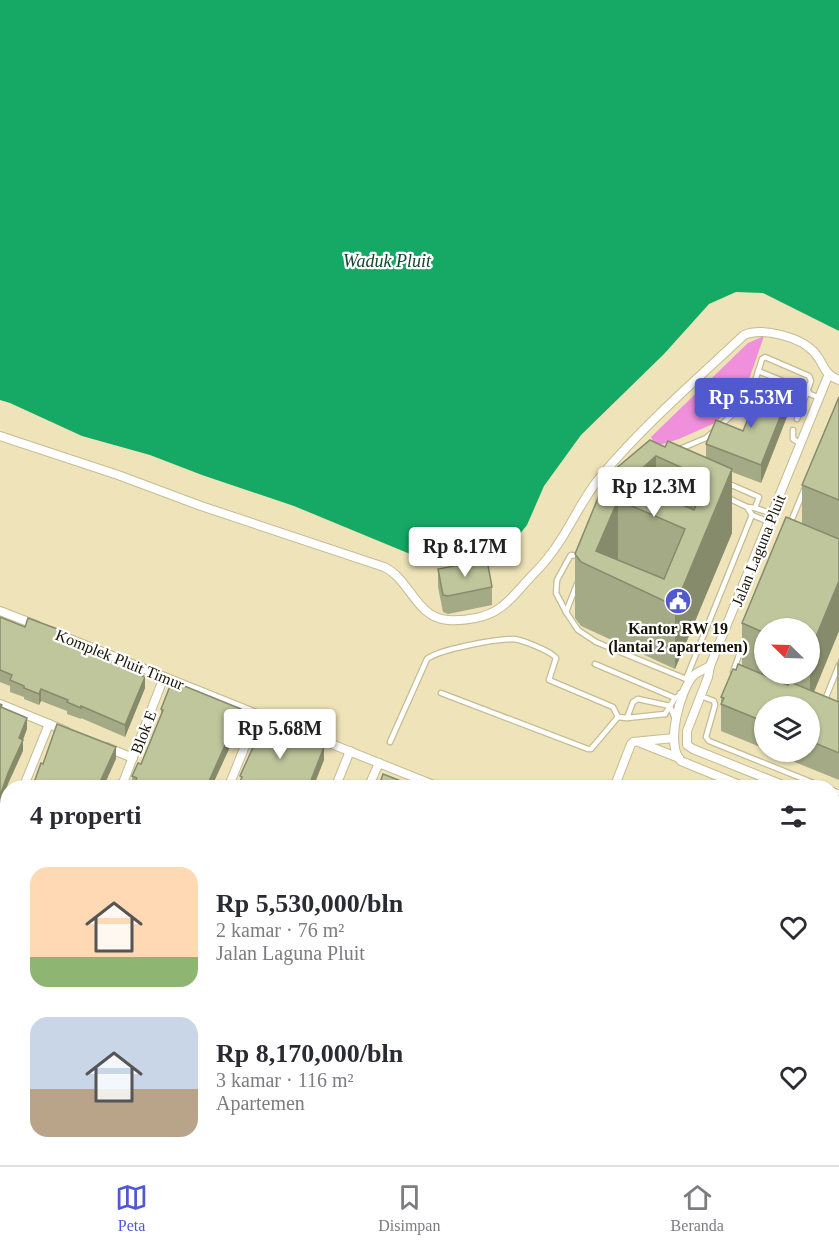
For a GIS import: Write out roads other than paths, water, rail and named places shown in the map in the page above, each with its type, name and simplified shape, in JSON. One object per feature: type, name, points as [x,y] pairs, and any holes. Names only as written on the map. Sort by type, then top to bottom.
[{"type":"street","points":[[0,436],[384,567],[396,575],[423,609],[445,620],[458,620],[475,618],[500,608],[516,593],[551,555],[592,487],[603,474],[649,426],[744,335],[760,331],[806,345],[815,353],[828,376],[839,380]]},
{"type":"street","name":"Jalan Laguna Pluit","points":[[770,780],[701,753],[687,745],[687,731],[710,666],[828,376]]},
{"type":"street","name":"Komplek Pluit Timur","points":[[0,611],[421,780]]},
{"type":"street","points":[[679,758],[675,747],[675,723],[685,691],[694,675],[710,666]]},
{"type":"street","name":"Blok E","points":[[124,780],[164,677]]},
{"type":"street","points":[[0,704],[70,732]]},
{"type":"street","points":[[231,780],[258,714]]},
{"type":"street","points":[[26,780],[49,724]]},
{"type":"street","points":[[617,780],[633,742],[674,738]]},
{"type":"street","points":[[638,742],[729,780]]},
{"type":"street","points":[[101,745],[133,758]]},
{"type":"street","points":[[338,780],[350,751]]},
{"type":"street","points":[[372,780],[379,763]]},
{"type":"lane","points":[[762,400],[751,394],[762,359],[765,357],[809,376],[811,381],[797,419]]},
{"type":"lane","points":[[758,371],[820,398]]},
{"type":"lane","points":[[801,407],[813,412]]},
{"type":"lane","points":[[675,456],[678,450],[706,438],[736,411]]},
{"type":"lane","points":[[793,430],[793,439],[801,444]]},
{"type":"lane","points":[[718,479],[759,497],[755,508]]},
{"type":"lane","points":[[788,531],[804,488]]},
{"type":"lane","points":[[726,497],[747,507],[755,508],[771,519]]},
{"type":"lane","points":[[747,507],[752,515],[771,519]]},
{"type":"lane","points":[[665,714],[675,698],[679,696],[752,515]]},
{"type":"lane","points":[[587,559],[571,555],[557,580],[555,593],[578,630],[592,640],[686,679]]},
{"type":"lane","points":[[566,612],[579,580]]},
{"type":"lane","points":[[735,679],[733,673],[748,635]]},
{"type":"lane","points":[[390,742],[427,659],[459,648],[515,639],[552,653],[556,658],[549,680],[613,707],[618,717]]},
{"type":"lane","points":[[595,664],[675,698]]},
{"type":"lane","points":[[823,706],[839,665]]},
{"type":"lane","points":[[441,693],[588,750],[618,717]]},
{"type":"lane","points":[[700,696],[714,701],[715,705],[706,737],[709,741],[805,780]]},
{"type":"lane","points":[[627,718],[633,702],[638,699],[670,706]]},
{"type":"lane","points":[[670,706],[675,723]]},
{"type":"lane","points":[[618,717],[665,714],[675,723]]},
{"type":"water","name":"Waduk Pluit","points":[[0,0],[839,0],[839,331],[763,293],[736,292],[709,304],[664,354],[581,435],[544,486],[527,525],[515,540],[427,561],[294,506],[150,455],[82,436],[0,400]]},
{"type":"place","name":"Kantor RW 19 (lantai 2 apartemen)","points":[[678,601]]}]
